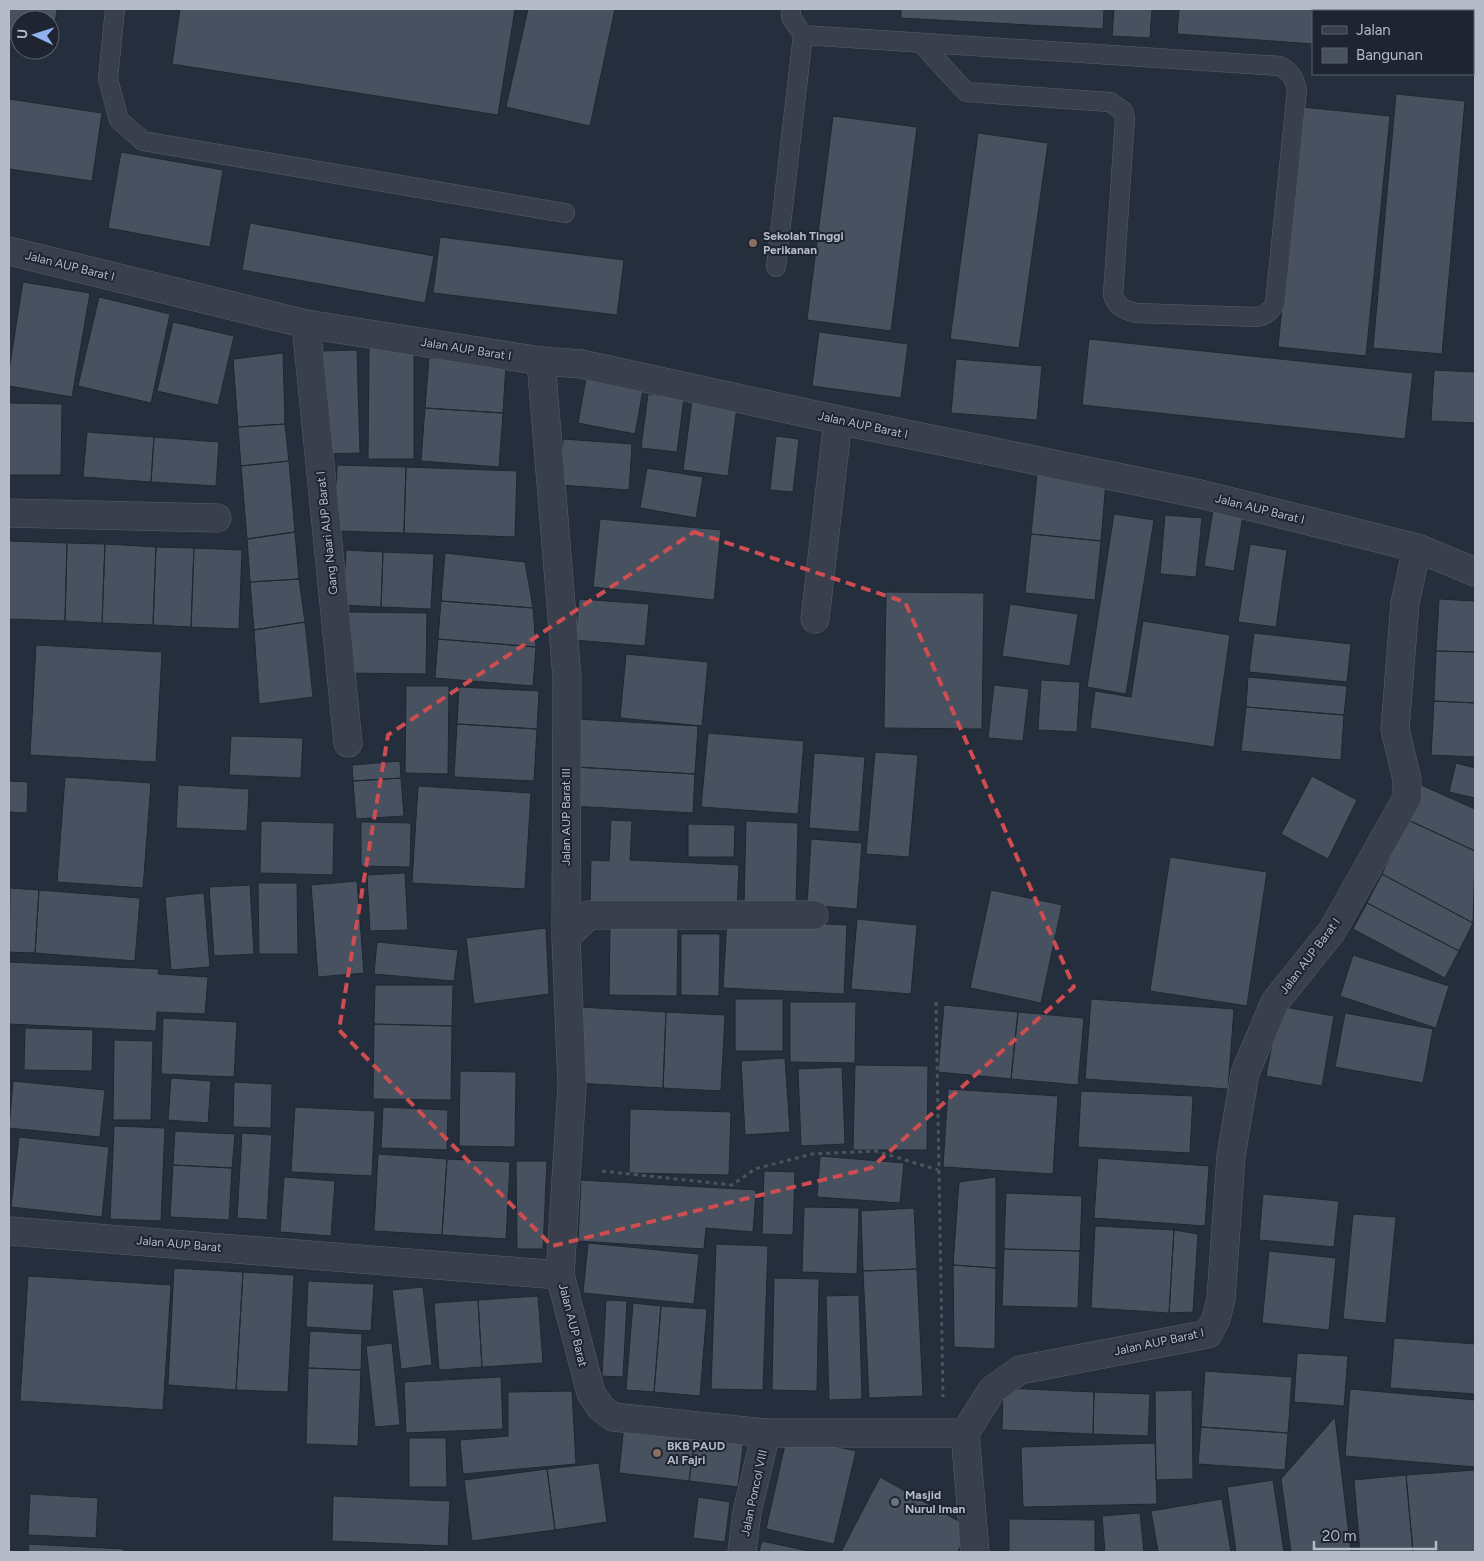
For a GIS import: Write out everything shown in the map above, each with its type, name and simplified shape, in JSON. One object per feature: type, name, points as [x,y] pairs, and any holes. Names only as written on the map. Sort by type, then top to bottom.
[{"type":"street","name":"Jalan AUP Barat I","points":[[9,252],[306,324],[541,361],[581,364],[838,420],[1200,494],[1417,548],[1405,603],[1395,729],[1406,780],[1407,798],[1332,931],[1275,1002],[1244,1073],[1231,1156],[1221,1299],[1208,1334],[1020,1370],[992,1390],[954,1433]]},
{"type":"street","name":"Gang Naari AUP Barat I","points":[[306,324],[348,743]]},
{"type":"street","name":"Jalan AUP Barat III","points":[[541,361],[567,678],[566,937],[572,1086],[560,1275]]},
{"type":"street","points":[[815,619],[838,420]]},
{"type":"street","points":[[9,513],[217,518]]},
{"type":"street","points":[[1417,548],[1475,572]]},
{"type":"street","points":[[566,937],[589,915],[814,915]]},
{"type":"street","name":"Jalan AUP Barat","points":[[9,1231],[560,1275],[591,1393],[601,1408],[613,1417],[766,1434],[954,1433]]},
{"type":"street","points":[[954,1433],[975,1552]]},
{"type":"street","name":"Jalan Poncol VIII","points":[[742,1552],[747,1512],[766,1434]]},
{"type":"lane","points":[[115,9],[108,79],[119,120],[143,141],[564,213]]},
{"type":"lane","points":[[776,268],[803,35],[791,17],[791,9]]},
{"type":"lane","points":[[803,35],[1280,66],[1288,70],[1294,78],[1297,90],[1275,303],[1271,310],[1265,315],[1257,317],[1136,313],[1122,309],[1115,303],[1112,295],[1125,118],[1123,111],[1110,102],[966,92],[921,43]]},
{"type":"path","points":[[936,1002],[938,1170],[954,1433]]},
{"type":"path","points":[[566,1168],[732,1185],[755,1169],[812,1154],[876,1151],[938,1170]]},
{"type":"highlighted area","points":[[694,532],[905,602],[1074,987],[871,1168],[552,1246],[339,1030],[388,735]]},
{"type":"building","points":[[9,9],[57,9],[10,10],[9,40]]},
{"type":"building","points":[[180,9],[515,9],[498,115],[172,64]]},
{"type":"building","points":[[528,9],[615,9],[590,126],[506,107]]},
{"type":"building","points":[[901,9],[1104,9],[1103,29],[901,18]]},
{"type":"building","points":[[1114,9],[1152,9],[1150,38],[1112,36]]},
{"type":"building","points":[[1179,9],[1382,9],[1312,10],[1312,44],[1177,34]]},
{"type":"building","points":[[1396,94],[1465,101],[1442,354],[1373,348]]},
{"type":"building","points":[[9,99],[102,113],[92,181],[9,169]]},
{"type":"building","points":[[1302,107],[1390,116],[1366,356],[1278,347]]},
{"type":"building","points":[[833,116],[917,127],[891,331],[807,320]]},
{"type":"building","points":[[978,133],[1048,143],[1019,348],[950,339]]},
{"type":"building","points":[[121,152],[223,170],[210,247],[108,228]]},
{"type":"building","points":[[250,223],[434,256],[425,303],[242,270]]},
{"type":"building","points":[[440,237],[624,260],[617,315],[433,293]]},
{"type":"building","points":[[23,282],[90,293],[72,397],[9,386],[9,370]]},
{"type":"building","points":[[99,297],[170,314],[151,403],[78,386]]},
{"type":"building","points":[[173,322],[234,336],[218,405],[157,391]]},
{"type":"building","points":[[819,332],[908,344],[901,398],[812,386]]},
{"type":"building","points":[[1089,339],[1413,373],[1405,439],[1082,405]]},
{"type":"building","points":[[369,348],[414,348],[414,459],[368,459]]},
{"type":"building","points":[[357,350],[360,453],[326,454],[322,351]]},
{"type":"building","points":[[283,353],[285,424],[238,427],[233,359]]},
{"type":"building","points":[[429,358],[506,364],[503,413],[425,408]]},
{"type":"building","points":[[956,359],[1042,366],[1037,420],[951,413]]},
{"type":"building","points":[[1434,370],[1475,372],[1475,423],[1431,421]]},
{"type":"building","points":[[586,379],[643,390],[635,434],[578,423]]},
{"type":"building","points":[[648,394],[684,398],[677,452],[641,448]]},
{"type":"building","points":[[692,400],[737,407],[728,476],[683,470]]},
{"type":"building","points":[[9,403],[62,404],[61,475],[9,475]]},
{"type":"building","points":[[425,408],[503,413],[499,467],[421,461]]},
{"type":"building","points":[[285,424],[289,461],[241,466],[238,427]]},
{"type":"building","points":[[87,432],[154,437],[151,482],[83,477]]},
{"type":"building","points":[[776,436],[799,439],[793,492],[770,490]]},
{"type":"building","points":[[154,437],[219,442],[216,486],[151,482]]},
{"type":"building","points":[[563,439],[632,444],[629,490],[560,485]]},
{"type":"building","points":[[289,461],[295,532],[247,539],[241,466]]},
{"type":"building","points":[[337,465],[406,467],[404,533],[335,531]]},
{"type":"building","points":[[406,467],[517,471],[515,537],[404,533]]},
{"type":"building","points":[[647,468],[703,477],[696,518],[640,508]]},
{"type":"building","points":[[1037,474],[1106,481],[1101,541],[1031,534]]},
{"type":"building","points":[[1213,510],[1243,515],[1234,571],[1204,566]]},
{"type":"building","points":[[1114,514],[1154,520],[1126,694],[1087,687]]},
{"type":"building","points":[[1165,515],[1202,518],[1196,577],[1160,574]]},
{"type":"building","points":[[600,519],[721,530],[714,600],[593,587]]},
{"type":"building","points":[[295,532],[299,579],[250,582],[247,539]]},
{"type":"building","points":[[1031,534],[1101,541],[1095,600],[1025,593]]},
{"type":"building","points":[[9,541],[67,543],[65,621],[9,619]]},
{"type":"building","points":[[67,543],[105,544],[102,623],[65,621]]},
{"type":"building","points":[[105,544],[156,547],[153,625],[102,623]]},
{"type":"building","points":[[1250,544],[1287,550],[1276,627],[1238,622]]},
{"type":"building","points":[[156,547],[194,548],[191,627],[153,625]]},
{"type":"building","points":[[194,548],[242,550],[239,629],[191,627]]},
{"type":"building","points":[[346,550],[383,552],[381,607],[343,605]]},
{"type":"building","points":[[383,552],[434,554],[431,609],[381,607]]},
{"type":"building","points":[[445,553],[525,562],[533,608],[441,601]]},
{"type":"building","points":[[299,579],[305,622],[254,630],[250,582]]},
{"type":"building","points":[[886,592],[984,593],[982,729],[884,728]]},
{"type":"building","points":[[579,599],[649,604],[645,646],[575,640]]},
{"type":"building","points":[[1439,599],[1475,601],[1475,652],[1436,651]]},
{"type":"building","points":[[441,601],[533,608],[536,647],[438,639]]},
{"type":"building","points":[[1010,604],[1078,614],[1070,666],[1002,656]]},
{"type":"building","points":[[344,612],[427,613],[426,674],[343,673]]},
{"type":"building","points":[[1143,621],[1230,635],[1214,747],[1090,728],[1095,691],[1131,697]]},
{"type":"building","points":[[305,622],[313,697],[259,704],[254,630]]},
{"type":"building","points":[[1254,633],[1351,644],[1347,682],[1249,672]]},
{"type":"building","points":[[438,639],[536,647],[533,686],[435,678]]},
{"type":"building","points":[[36,645],[162,652],[156,762],[30,755]]},
{"type":"building","points":[[1436,651],[1475,652],[1475,703],[1434,701]]},
{"type":"building","points":[[626,654],[708,662],[702,726],[620,718]]},
{"type":"building","points":[[1248,677],[1347,686],[1344,715],[1246,707]]},
{"type":"building","points":[[1041,680],[1080,682],[1077,732],[1038,730]]},
{"type":"building","points":[[994,685],[1029,689],[1023,741],[988,738]]},
{"type":"building","points":[[406,686],[449,686],[448,774],[405,773]]},
{"type":"building","points":[[459,687],[539,691],[537,729],[457,724]]},
{"type":"building","points":[[1434,701],[1475,703],[1475,757],[1431,755]]},
{"type":"building","points":[[1246,707],[1344,715],[1341,760],[1241,751]]},
{"type":"building","points":[[577,719],[698,726],[695,774],[575,767]]},
{"type":"building","points":[[457,724],[537,729],[534,781],[454,777]]},
{"type":"building","points":[[708,733],[804,741],[798,814],[701,807]]},
{"type":"building","points":[[231,736],[303,738],[301,778],[229,775]]},
{"type":"building","points":[[875,752],[918,755],[909,857],[866,854]]},
{"type":"building","points":[[814,753],[865,757],[859,832],[809,828]]},
{"type":"building","points":[[400,761],[401,778],[353,781],[352,765]]},
{"type":"building","points":[[1456,763],[1475,768],[1475,798],[1449,792]]},
{"type":"building","points":[[575,767],[695,774],[693,813],[573,806]]},
{"type":"building","points":[[1312,776],[1357,800],[1328,859],[1281,834]]},
{"type":"building","points":[[65,777],[151,783],[143,888],[57,882]]},
{"type":"building","points":[[401,778],[404,816],[356,819],[353,781]]},
{"type":"building","points":[[9,781],[28,782],[27,813],[9,812]]},
{"type":"building","points":[[178,785],[249,789],[247,831],[176,828]]},
{"type":"building","points":[[1421,785],[1475,809],[1475,851],[1406,819]]},
{"type":"building","points":[[418,786],[531,793],[525,889],[412,883]]},
{"type":"building","points":[[1406,819],[1475,851],[1473,923],[1382,874]]},
{"type":"building","points":[[611,820],[632,821],[630,860],[739,865],[737,909],[590,902],[591,860],[609,861]]},
{"type":"building","points":[[261,821],[334,823],[333,875],[260,873]]},
{"type":"building","points":[[746,821],[798,823],[796,906],[744,905]]},
{"type":"building","points":[[361,822],[411,823],[410,867],[361,866]]},
{"type":"building","points":[[688,824],[735,825],[734,857],[688,857]]},
{"type":"building","points":[[811,839],[862,843],[857,909],[807,905]]},
{"type":"building","points":[[1170,857],[1267,872],[1247,1006],[1150,991]]},
{"type":"building","points":[[405,873],[408,930],[370,931],[367,875]]},
{"type":"building","points":[[1382,874],[1473,923],[1459,951],[1367,903]]},
{"type":"building","points":[[357,881],[364,973],[318,977],[311,885]]},
{"type":"building","points":[[258,883],[297,883],[298,954],[259,954]]},
{"type":"building","points":[[250,885],[254,954],[214,956],[209,887]]},
{"type":"building","points":[[10,888],[39,890],[35,953],[9,952]]},
{"type":"building","points":[[39,890],[140,898],[135,961],[35,953]]},
{"type":"building","points":[[991,890],[1062,905],[1041,1003],[970,988]]},
{"type":"building","points":[[204,893],[210,967],[171,970],[165,897]]},
{"type":"building","points":[[1367,903],[1459,951],[1445,978],[1353,929]]},
{"type":"building","points":[[727,919],[847,925],[844,994],[723,988]]},
{"type":"building","points":[[857,919],[917,925],[911,994],[851,989]]},
{"type":"building","points":[[610,923],[678,924],[677,996],[609,995]]},
{"type":"building","points":[[546,928],[549,994],[474,1004],[466,938]]},
{"type":"building","points":[[681,934],[720,934],[719,996],[681,995]]},
{"type":"building","points":[[377,942],[458,950],[454,981],[374,974]]},
{"type":"building","points":[[1353,955],[1449,986],[1436,1028],[1340,996]]},
{"type":"building","points":[[9,962],[159,969],[158,974],[208,977],[205,1014],[157,1012],[156,1031],[9,1024]]},
{"type":"building","points":[[375,985],[453,985],[452,1026],[374,1024]]},
{"type":"building","points":[[735,999],[783,999],[783,1051],[735,1051]]},
{"type":"building","points":[[1091,999],[1234,1009],[1228,1089],[1085,1079]]},
{"type":"building","points":[[790,1002],[856,1002],[855,1063],[790,1062]]},
{"type":"building","points":[[944,1005],[1018,1012],[1011,1079],[938,1072]]},
{"type":"building","points":[[1279,1006],[1334,1016],[1322,1086],[1266,1076]]},
{"type":"building","points":[[580,1007],[666,1012],[663,1088],[576,1083]]},
{"type":"building","points":[[666,1012],[725,1015],[721,1091],[663,1088]]},
{"type":"building","points":[[1018,1012],[1084,1018],[1078,1085],[1011,1079]]},
{"type":"building","points":[[1345,1013],[1433,1029],[1423,1083],[1335,1067]]},
{"type":"building","points":[[163,1018],[237,1022],[234,1077],[161,1074]]},
{"type":"building","points":[[374,1024],[452,1026],[451,1100],[373,1099]]},
{"type":"building","points":[[25,1028],[93,1030],[92,1071],[24,1070]]},
{"type":"building","points":[[114,1040],[153,1041],[151,1120],[113,1120]]},
{"type":"building","points":[[785,1058],[790,1132],[745,1135],[741,1061]]},
{"type":"building","points":[[855,1065],[928,1066],[927,1150],[853,1150]]},
{"type":"building","points":[[842,1067],[845,1144],[801,1146],[798,1069]]},
{"type":"building","points":[[460,1071],[516,1072],[515,1147],[459,1146]]},
{"type":"building","points":[[171,1078],[211,1081],[208,1123],[168,1120]]},
{"type":"building","points":[[13,1081],[105,1090],[100,1137],[9,1128]]},
{"type":"building","points":[[234,1082],[272,1084],[271,1128],[233,1127]]},
{"type":"building","points":[[948,1089],[1058,1096],[1053,1174],[943,1167]]},
{"type":"building","points":[[1081,1091],[1193,1096],[1190,1153],[1078,1147]]},
{"type":"building","points":[[295,1107],[375,1111],[372,1176],[291,1172]]},
{"type":"building","points":[[383,1107],[448,1110],[447,1150],[381,1148]]},
{"type":"building","points":[[630,1109],[731,1112],[729,1175],[629,1173]]},
{"type":"building","points":[[114,1126],[165,1128],[161,1221],[110,1219]]},
{"type":"building","points":[[175,1131],[235,1134],[232,1168],[173,1165]]},
{"type":"building","points":[[242,1133],[272,1135],[267,1220],[237,1218]]},
{"type":"building","points":[[19,1137],[109,1147],[102,1217],[11,1207]]},
{"type":"building","points":[[378,1154],[447,1159],[442,1235],[374,1231]]},
{"type":"building","points":[[820,1156],[904,1163],[900,1203],[817,1197]]},
{"type":"building","points":[[1098,1158],[1209,1166],[1205,1226],[1094,1218]]},
{"type":"building","points":[[447,1159],[510,1162],[506,1239],[442,1235]]},
{"type":"building","points":[[516,1161],[547,1161],[543,1249],[517,1249]]},
{"type":"building","points":[[173,1165],[232,1168],[229,1220],[170,1217]]},
{"type":"building","points":[[764,1171],[795,1172],[793,1235],[762,1234]]},
{"type":"building","points":[[284,1177],[335,1181],[331,1236],[280,1232]]},
{"type":"building","points":[[996,1177],[996,1268],[953,1265],[959,1182]]},
{"type":"building","points":[[581,1180],[756,1190],[753,1232],[706,1228],[704,1249],[578,1241]]},
{"type":"building","points":[[1006,1193],[1082,1196],[1080,1251],[1004,1249]]},
{"type":"building","points":[[1263,1194],[1339,1201],[1334,1247],[1259,1240]]},
{"type":"building","points":[[804,1207],[859,1208],[857,1274],[802,1272]]},
{"type":"building","points":[[914,1208],[917,1269],[863,1271],[861,1211]]},
{"type":"building","points":[[1353,1214],[1396,1217],[1386,1323],[1343,1319]]},
{"type":"building","points":[[1095,1226],[1174,1230],[1169,1313],[1091,1308]]},
{"type":"building","points":[[1174,1230],[1198,1234],[1193,1312],[1169,1313]]},
{"type":"building","points":[[588,1243],[699,1254],[694,1304],[583,1293]]},
{"type":"building","points":[[716,1244],[768,1246],[763,1390],[711,1389]]},
{"type":"building","points":[[1004,1249],[1080,1251],[1078,1308],[1002,1306]]},
{"type":"building","points":[[1269,1251],[1336,1258],[1329,1330],[1262,1323]]},
{"type":"building","points":[[953,1265],[996,1268],[995,1349],[954,1347]]},
{"type":"building","points":[[174,1268],[243,1272],[236,1390],[168,1385]]},
{"type":"building","points":[[917,1269],[923,1396],[869,1398],[863,1271]]},
{"type":"building","points":[[243,1272],[294,1275],[288,1392],[236,1390]]},
{"type":"building","points":[[28,1276],[171,1285],[163,1410],[20,1401]]},
{"type":"building","points":[[774,1278],[819,1279],[817,1391],[772,1390]]},
{"type":"building","points":[[308,1281],[374,1284],[371,1331],[306,1327]]},
{"type":"building","points":[[423,1287],[432,1365],[401,1369],[392,1290]]},
{"type":"building","points":[[859,1295],[862,1399],[829,1400],[826,1296]]},
{"type":"building","points":[[538,1296],[543,1363],[482,1367],[478,1300]]},
{"type":"building","points":[[478,1300],[482,1367],[439,1370],[434,1303]]},
{"type":"building","points":[[606,1300],[627,1301],[623,1377],[602,1376]]},
{"type":"building","points":[[633,1303],[661,1306],[654,1392],[626,1390]]},
{"type":"building","points":[[661,1306],[707,1309],[700,1396],[654,1392]]},
{"type":"building","points":[[310,1331],[362,1334],[361,1370],[308,1368]]},
{"type":"building","points":[[1394,1338],[1475,1344],[1475,1394],[1390,1388]]},
{"type":"building","points":[[392,1343],[400,1425],[375,1427],[366,1346]]},
{"type":"building","points":[[1297,1353],[1348,1356],[1344,1406],[1294,1402]]},
{"type":"building","points":[[308,1368],[361,1370],[358,1446],[306,1444]]},
{"type":"building","points":[[1205,1371],[1292,1377],[1288,1433],[1201,1427]]},
{"type":"building","points":[[501,1377],[503,1429],[406,1433],[404,1382]]},
{"type":"building","points":[[1003,1388],[1094,1392],[1093,1434],[1002,1430]]},
{"type":"building","points":[[1350,1389],[1475,1400],[1475,1467],[1345,1456]]},
{"type":"building","points":[[1192,1390],[1193,1479],[1156,1480],[1155,1391]]},
{"type":"building","points":[[572,1391],[576,1464],[463,1474],[460,1440],[508,1436],[508,1392]]},
{"type":"building","points":[[1094,1392],[1150,1394],[1148,1436],[1093,1434]]},
{"type":"building","points":[[1335,1417],[1351,1552],[1291,1552],[1281,1479]]},
{"type":"building","name":"BKB PAUD Al Fajri","points":[[624,1425],[696,1433],[689,1481],[619,1473]]},
{"type":"building","points":[[1201,1427],[1288,1433],[1285,1470],[1198,1464]]},
{"type":"building","points":[[696,1433],[744,1438],[738,1487],[689,1481]]},
{"type":"building","points":[[787,1436],[856,1451],[834,1544],[766,1529]]},
{"type":"building","points":[[409,1438],[446,1438],[447,1487],[409,1487]]},
{"type":"building","points":[[1155,1443],[1157,1504],[1023,1507],[1021,1447]]},
{"type":"building","points":[[599,1463],[607,1522],[555,1530],[547,1469]]},
{"type":"building","points":[[547,1469],[555,1530],[472,1541],[464,1480]]},
{"type":"building","points":[[1475,1470],[1475,1552],[1413,1552],[1406,1475]]},
{"type":"building","points":[[1406,1475],[1413,1552],[1360,1552],[1354,1480]]},
{"type":"building","name":"Masjid Nurul Iman","points":[[880,1477],[969,1527],[958,1552],[841,1552]]},
{"type":"building","points":[[1273,1480],[1284,1552],[1236,1552],[1227,1487]]},
{"type":"building","points":[[30,1494],[98,1498],[96,1538],[28,1535]]},
{"type":"building","points":[[333,1496],[450,1501],[448,1546],[332,1541]]},
{"type":"building","points":[[698,1497],[730,1502],[725,1542],[693,1538]]},
{"type":"building","points":[[1222,1499],[1231,1552],[1158,1552],[1151,1511]]},
{"type":"building","points":[[1140,1513],[1144,1552],[1105,1552],[1102,1516]]},
{"type":"building","points":[[1009,1519],[1095,1520],[1095,1552],[1009,1552]]},
{"type":"building","points":[[762,1541],[813,1552],[759,1552]]},
{"type":"building","points":[[29,1544],[124,1549],[124,1552],[28,1552]]},
{"type":"place","name":"Sekolah Tinggi Perikanan","points":[[753,243]]},
{"type":"place","name":"BKB PAUD Al Fajri","points":[[657,1453]]},
{"type":"place","name":"Masjid Nurul Iman","points":[[895,1502]]}]
